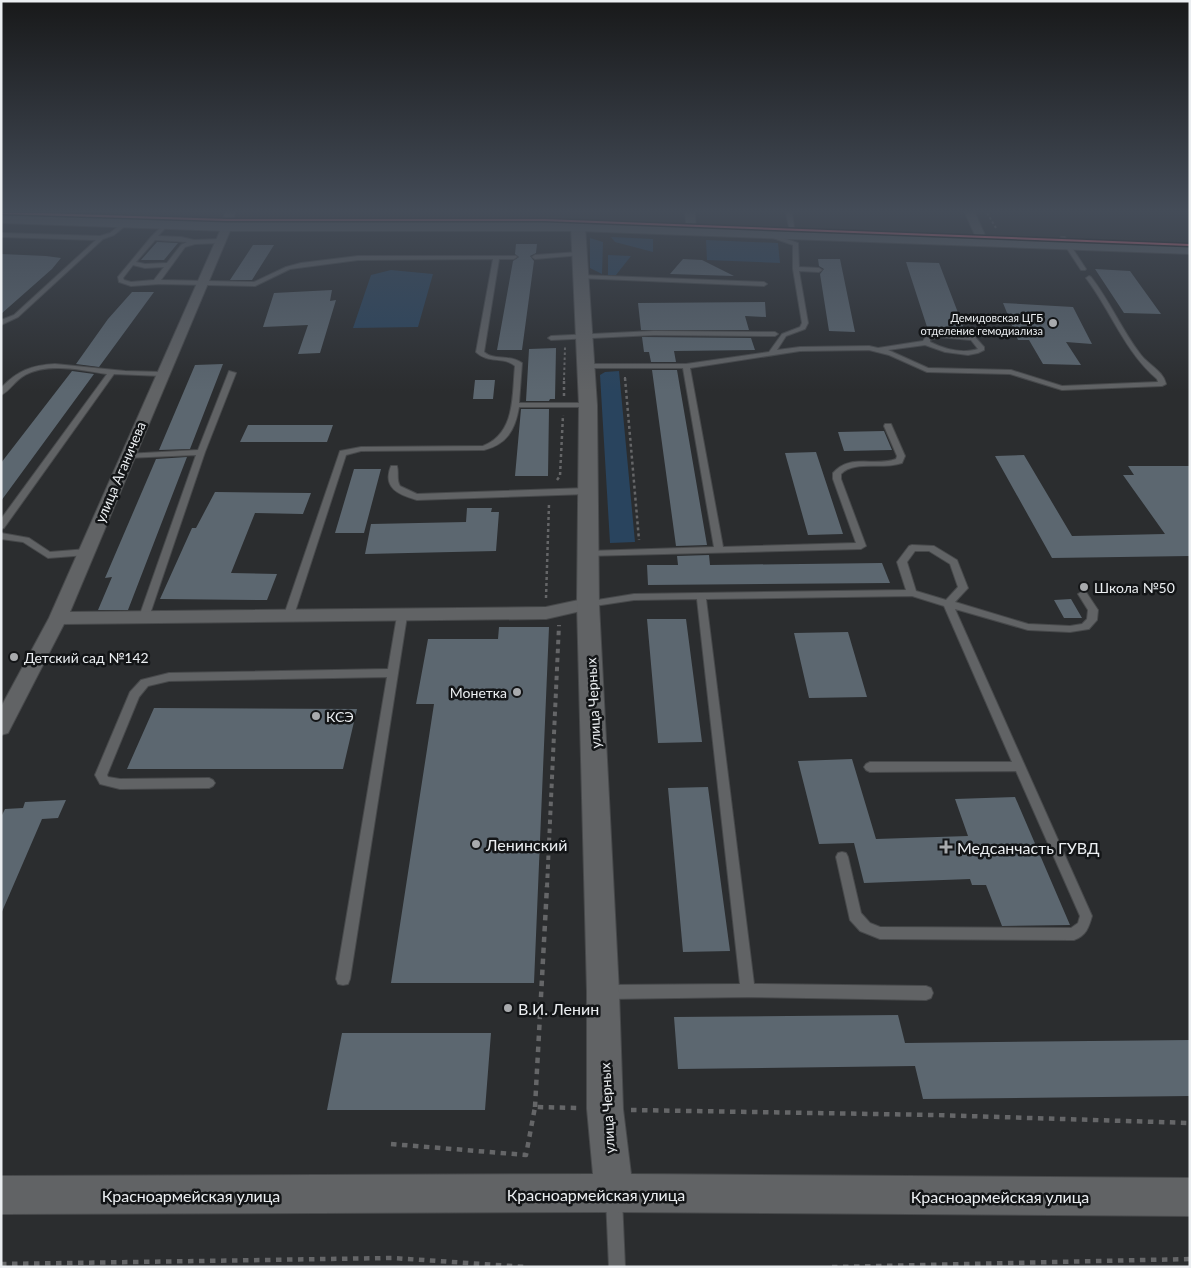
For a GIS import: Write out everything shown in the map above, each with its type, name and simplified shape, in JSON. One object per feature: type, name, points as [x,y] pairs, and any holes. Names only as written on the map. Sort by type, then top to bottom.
[{"type":"street","name":"улица Аганичева","points":[[1,727],[58,618],[126,456],[207,272]]},
{"type":"street","name":"улица Черных","points":[[580,272],[575,335],[587,366],[588,604],[603,992],[605,1109],[614,1193]]},
{"type":"street","points":[[58,618],[546,614],[588,604]]},
{"type":"street","name":"Красноармейская улица","points":[[1,1195],[614,1193],[1190,1197]]},
{"type":"lane","points":[[1,323],[16,316],[64,272]]},
{"type":"lane","points":[[125,272],[120,278],[121,281],[131,284],[159,282],[255,284],[279,272]]},
{"type":"lane","points":[[159,282],[159,276],[162,272]]},
{"type":"lane","points":[[289,615],[343,453],[362,449],[425,450],[493,446],[509,430],[514,405],[517,363],[508,359],[490,359],[480,352],[493,272]]},
{"type":"lane","points":[[772,352],[784,335],[803,328],[805,323],[797,272]]},
{"type":"lane","points":[[580,277],[764,284]]},
{"type":"lane","points":[[881,349],[927,370],[1011,372],[1062,388],[1162,384],[1161,378],[1137,357],[1127,341],[1116,316],[1089,278]]},
{"type":"lane","points":[[551,338],[575,335],[775,334]]},
{"type":"lane","points":[[587,366],[686,366],[800,349],[881,349],[926,343],[938,348],[972,353],[981,350],[982,347],[975,339],[961,336],[937,335],[927,339],[926,343]]},
{"type":"lane","points":[[686,366],[719,550]]},
{"type":"lane","points":[[1,393],[18,376],[36,369],[88,368],[112,372],[162,374]]},
{"type":"lane","points":[[1,526],[112,372]]},
{"type":"lane","points":[[144,617],[201,452],[232,373]]},
{"type":"lane","points":[[514,405],[588,405]]},
{"type":"lane","points":[[588,554],[861,546],[837,479],[837,473],[844,466],[850,464],[892,464],[899,461],[901,456],[888,426]]},
{"type":"lane","points":[[126,456],[201,452]]},
{"type":"lane","points":[[394,468],[393,486],[396,490],[417,497],[587,491]]},
{"type":"lane","points":[[1,536],[26,540],[36,545],[48,555],[87,552]]},
{"type":"lane","points":[[912,593],[902,562],[912,548],[931,548],[954,562],[963,588],[948,604]]},
{"type":"lane","points":[[588,604],[634,597],[912,593],[1028,627],[1070,629],[1085,627],[1092,620],[1093,610],[1083,594]]},
{"type":"lane","points":[[701,596],[748,990]]},
{"type":"lane","points":[[842,857],[855,916],[865,927],[880,933],[1074,934],[1083,926],[1086,916],[948,604]]},
{"type":"lane","points":[[343,979],[391,673],[402,616]]},
{"type":"lane","points":[[209,783],[120,784],[104,781],[101,775],[134,695],[145,683],[169,677],[391,673]]},
{"type":"lane","points":[[870,767],[1020,766]]},
{"type":"lane","points":[[603,992],[748,990],[926,993]]},
{"type":"lane","points":[[614,1193],[617,1267]]},
{"type":"path","points":[[391,1144],[526,1155],[535,1107],[542,1006],[560,626],[546,614],[550,492],[560,476],[564,405],[575,335]]},
{"type":"path","points":[[624,367],[641,553]]},
{"type":"path","points":[[535,1107],[935,1115],[1190,1123]]},
{"type":"path","points":[[1,1264],[393,1258],[527,1267]]},
{"type":"path","points":[[832,1267],[1190,1259]]},
{"type":"shaded area","points":[[382,272],[433,274],[418,327],[353,328],[371,275]]},
{"type":"shaded area","points":[[608,272],[618,272],[616,275],[608,275]]},
{"type":"shaded area","points":[[619,371],[635,542],[610,543],[600,375],[605,372]]},
{"type":"building","points":[[1,272],[48,272],[1,314]]},
{"type":"building","points":[[235,272],[257,272],[252,280],[230,280]]},
{"type":"building","points":[[511,272],[532,272],[522,350],[497,350]]},
{"type":"building","points":[[672,272],[726,272],[734,276],[670,274]]},
{"type":"building","points":[[821,272],[843,272],[855,332],[829,331],[820,274]]},
{"type":"building","points":[[909,272],[943,272],[965,331],[928,330]]},
{"type":"building","points":[[1097,272],[1131,272],[1161,314],[1124,313]]},
{"type":"building","points":[[332,290],[330,301],[336,300],[320,353],[298,354],[308,325],[263,327],[274,293]]},
{"type":"building","points":[[132,292],[154,292],[99,367],[76,364],[108,319]]},
{"type":"building","points":[[765,302],[766,317],[745,316],[749,330],[641,330],[638,303]]},
{"type":"building","points":[[1003,303],[1073,307],[1092,344],[1066,342],[1081,365],[1043,364],[1029,340],[1018,340]]},
{"type":"building","points":[[642,337],[751,338],[755,350],[674,351],[676,362],[651,362],[649,352],[644,352]]},
{"type":"building","points":[[556,348],[555,399],[550,399],[549,401],[526,401],[529,349]]},
{"type":"building","points":[[223,364],[190,449],[159,450],[195,365]]},
{"type":"building","points":[[652,370],[677,370],[707,545],[676,546]]},
{"type":"building","points":[[72,371],[94,374],[1,501],[1,463]]},
{"type":"building","points":[[475,380],[495,380],[493,399],[473,399]]},
{"type":"building","points":[[521,409],[549,409],[548,476],[515,476]]},
{"type":"building","points":[[248,425],[333,425],[327,442],[240,442]]},
{"type":"building","points":[[884,431],[892,450],[844,451],[838,432]]},
{"type":"building","points":[[816,452],[843,534],[808,535],[785,453]]},
{"type":"building","points":[[1024,455],[1072,536],[1165,534],[1123,475],[1134,475],[1128,466],[1190,466],[1190,556],[1052,558],[995,456]]},
{"type":"building","points":[[187,457],[128,610],[98,610],[112,577],[105,578],[156,459]]},
{"type":"building","points":[[354,469],[381,469],[364,533],[335,533]]},
{"type":"building","points":[[215,492],[311,493],[303,514],[255,513],[231,573],[277,574],[267,600],[160,599],[192,528],[196,528]]},
{"type":"building","points":[[467,508],[492,508],[491,512],[499,512],[496,551],[365,554],[371,524],[466,522]]},
{"type":"building","points":[[709,555],[710,565],[882,563],[890,583],[648,585],[647,565],[678,565],[677,556]]},
{"type":"building","points":[[1071,599],[1082,618],[1064,618],[1054,600]]},
{"type":"building","points":[[647,619],[686,619],[702,742],[658,743]]},
{"type":"building","name":"Ленинский","points":[[499,627],[549,627],[534,983],[391,983],[434,704],[416,704],[428,639],[498,639]]},
{"type":"building","points":[[848,632],[867,697],[809,698],[794,633]]},
{"type":"building","points":[[154,708],[357,709],[343,769],[127,769]]},
{"type":"building","points":[[852,759],[876,839],[968,836],[955,799],[1015,797],[1070,925],[1002,926],[986,885],[972,885],[970,879],[864,883],[854,843],[819,844],[798,761]]},
{"type":"building","points":[[708,787],[730,951],[683,952],[668,788]]},
{"type":"building","points":[[66,800],[58,818],[42,819],[1,914],[1,817],[5,809],[23,808],[25,802]]},
{"type":"building","points":[[898,1015],[905,1043],[1190,1040],[1190,1096],[923,1099],[915,1066],[678,1069],[674,1017]]},
{"type":"building","points":[[342,1033],[491,1033],[485,1110],[327,1110]]},
{"type":"place","name":"Демидовская ЦГБ отделение гемодиализа","points":[[1053,323]]},
{"type":"place","name":"Школа №50","points":[[1084,587]]},
{"type":"place","name":"Детский сад №142","points":[[14,657]]},
{"type":"place","name":"Монетка","points":[[517,692]]},
{"type":"place","name":"КСЭ","points":[[316,716]]},
{"type":"place","name":"Ленинский","points":[[476,844]]},
{"type":"place","name":"Медсанчасть ГУВД","points":[[946,847]]},
{"type":"place","name":"В.И. Ленин","points":[[508,1008]]}]
